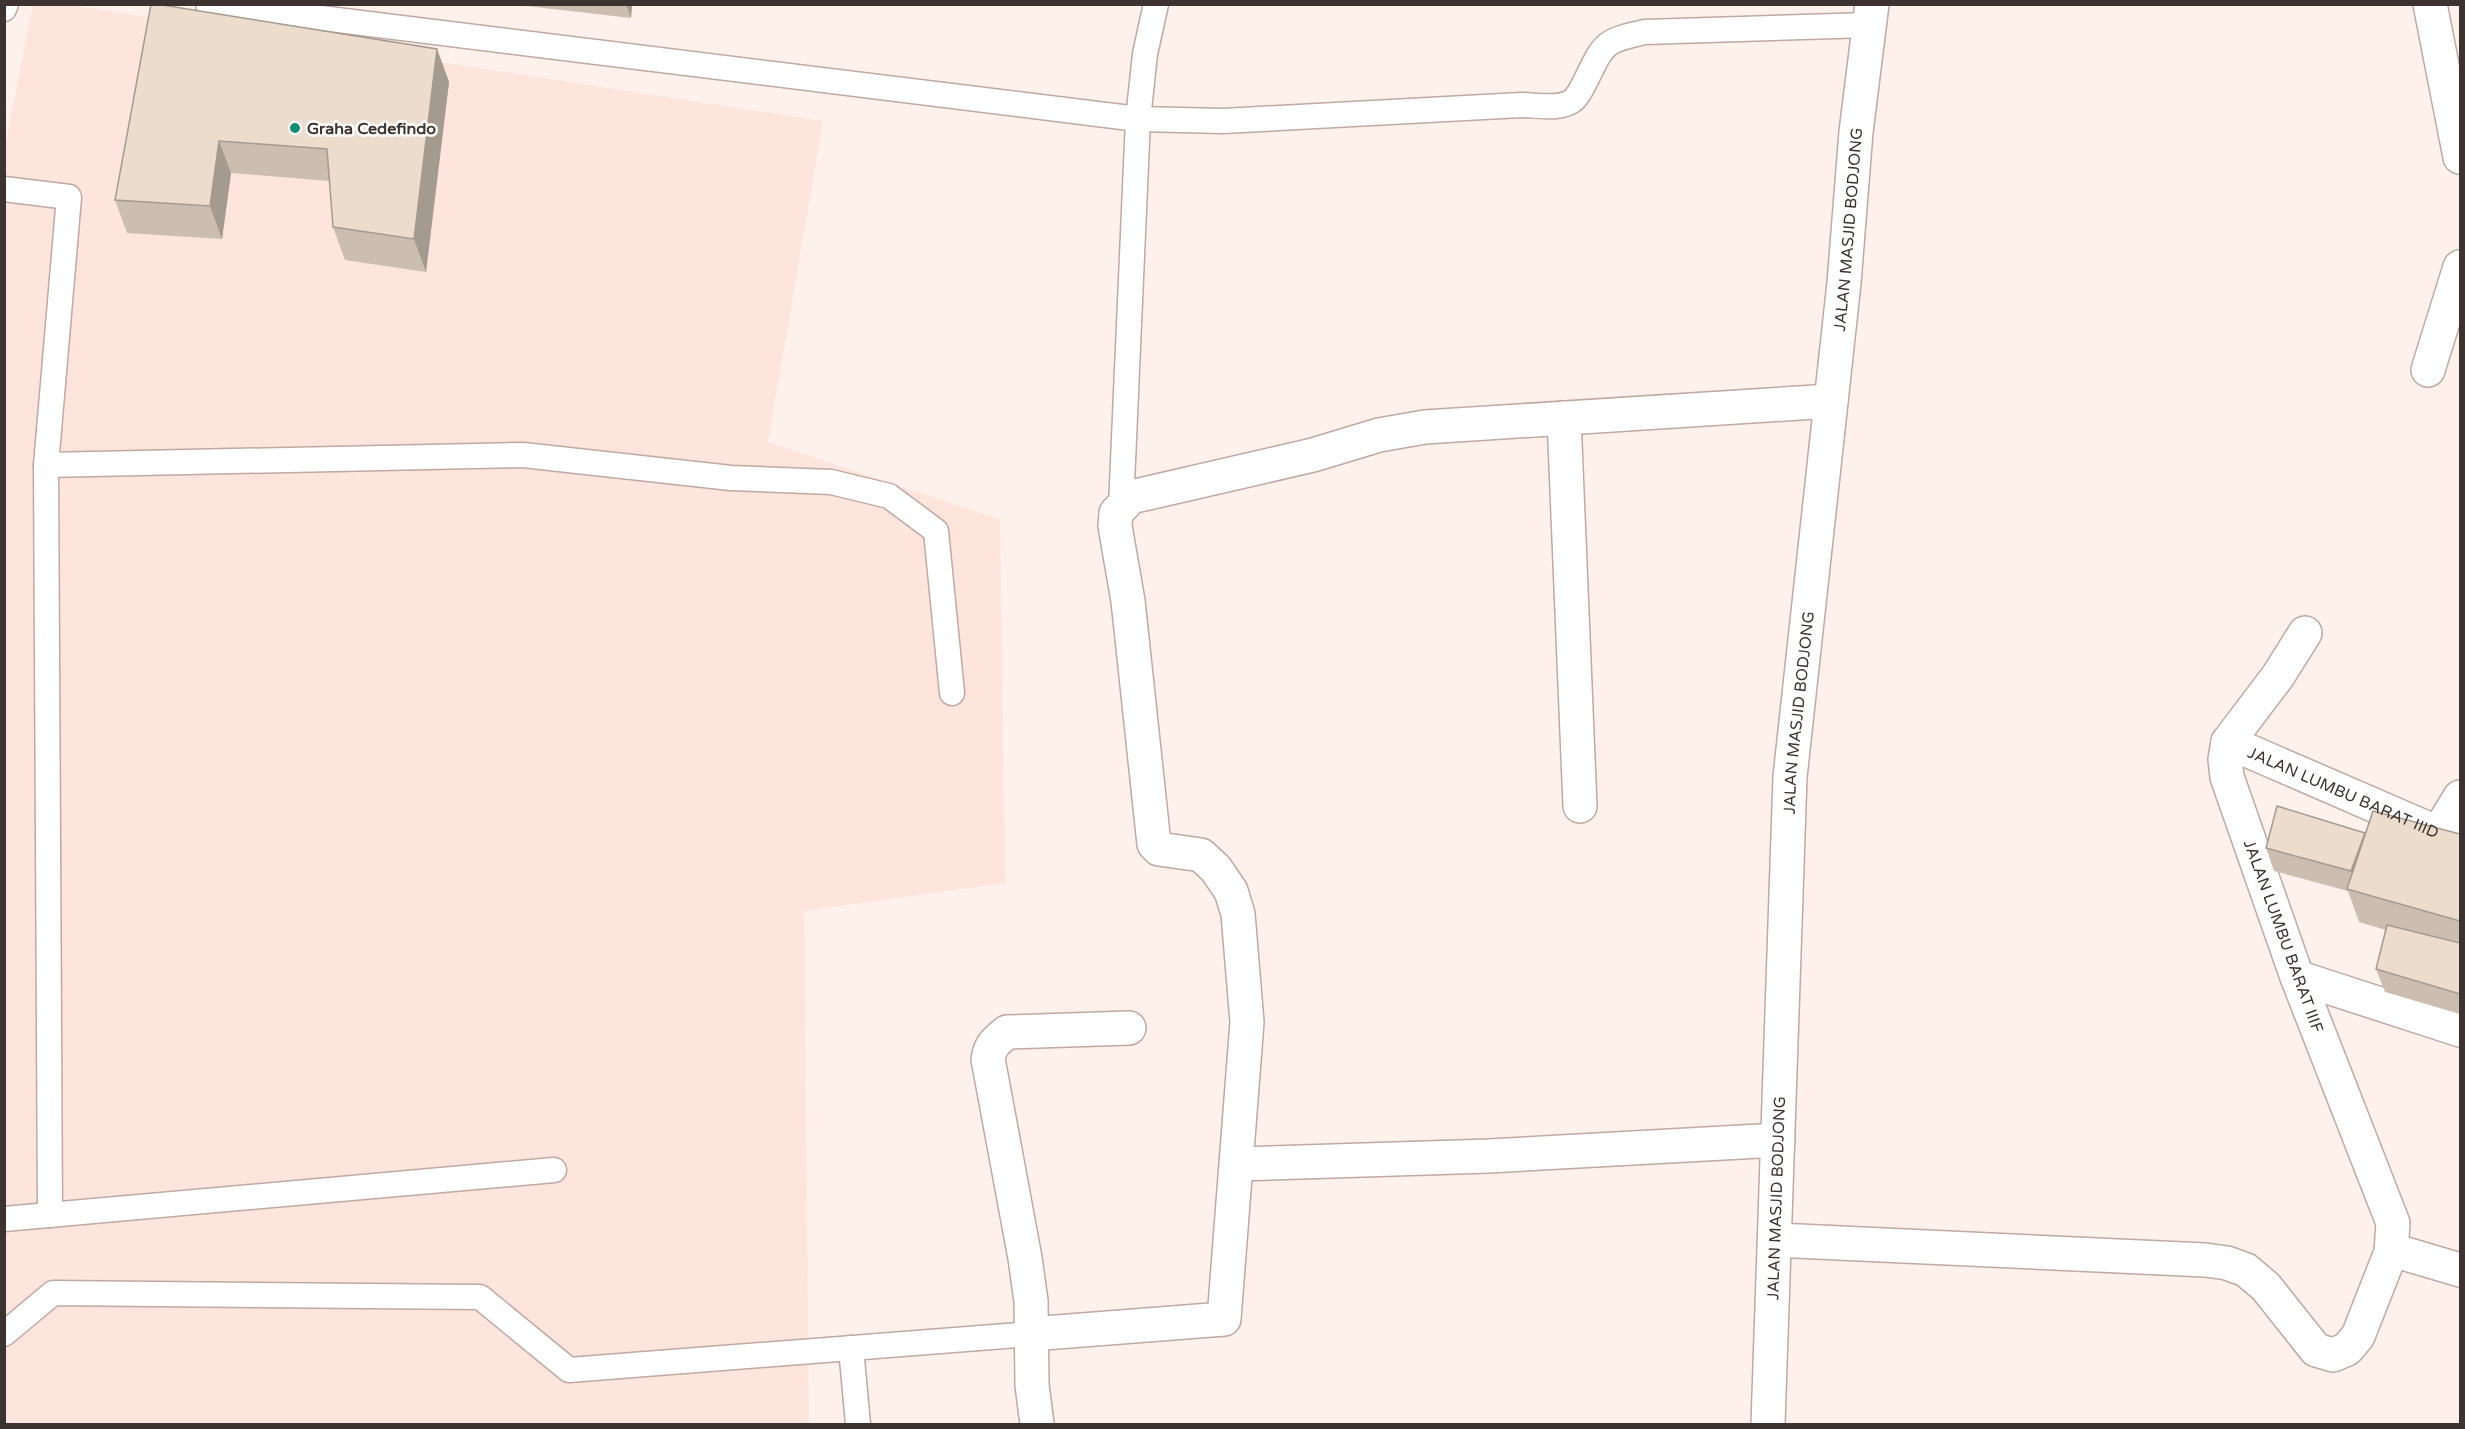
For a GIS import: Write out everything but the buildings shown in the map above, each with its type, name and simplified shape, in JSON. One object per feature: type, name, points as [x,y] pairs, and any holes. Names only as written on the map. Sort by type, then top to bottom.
[{"type":"street","points":[[2430,4],[2460,157]]},
{"type":"street","name":"JALAN MASJID BODJONG","points":[[1768,1425],[1790,777],[1844,283],[1856,132],[1870,15]]},
{"type":"street","points":[[2428,370],[2460,267]]},
{"type":"street","points":[[1031,1334],[1224,1319],[1224,1296],[1238,1164],[1247,1022],[1238,914],[1231,891],[1216,869],[1201,855],[1159,849],[1154,844],[1128,601],[1115,526],[1116,513],[1121,507],[1131,497],[1313,455],[1379,435],[1425,427],[1831,401]]},
{"type":"street","points":[[1564,418],[1580,806]]},
{"type":"street","points":[[2228,742],[2278,676],[2306,633]]},
{"type":"street","name":"JALAN LUMBU BARAT IIID","points":[[2228,742],[2449,836]]},
{"type":"street","name":"JALAN LUMBU BARAT IIIF","points":[[1775,1240],[2205,1260],[2227,1263],[2246,1270],[2266,1287],[2316,1350],[2333,1355],[2347,1349],[2358,1336],[2391,1252],[2393,1223],[2297,977],[2227,777],[2225,759],[2228,742]]},
{"type":"street","points":[[2449,836],[2460,797]]},
{"type":"street","points":[[2297,977],[2460,1030]]},
{"type":"street","points":[[1037,1425],[1032,1385],[1031,1301],[988,1059],[989,1051],[992,1044],[1007,1032],[1129,1028]]},
{"type":"street","points":[[1238,1164],[1489,1156],[1778,1140]]},
{"type":"street","points":[[2391,1252],[2406,1254],[2460,1270]]},
{"type":"lane","points":[[4,9],[6,4]]},
{"type":"lane","points":[[208,4],[1138,119],[1223,121],[1521,105],[1558,106],[1572,101],[1581,90],[1599,52],[1616,38],[1645,32],[1870,15]]},
{"type":"lane","points":[[1121,507],[1138,119],[1146,54],[1156,4]]},
{"type":"lane","points":[[4,189],[69,197],[46,465],[50,1215]]},
{"type":"lane","points":[[46,465],[523,455],[731,478],[831,482],[889,496],[936,531],[952,693]]},
{"type":"lane","points":[[4,1219],[554,1170]]},
{"type":"lane","points":[[4,1334],[53,1293],[480,1297],[569,1370],[1031,1334]]},
{"type":"lane","points":[[851,1348],[858,1425]]},
{"type":"shaded area","points":[[33,4],[69,5],[823,121],[768,442],[1000,520],[1005,883],[804,911],[809,1424],[5,1424],[4,152]]},
{"type":"place","name":"Graha Cedefindo","points":[[295,128]]}]
